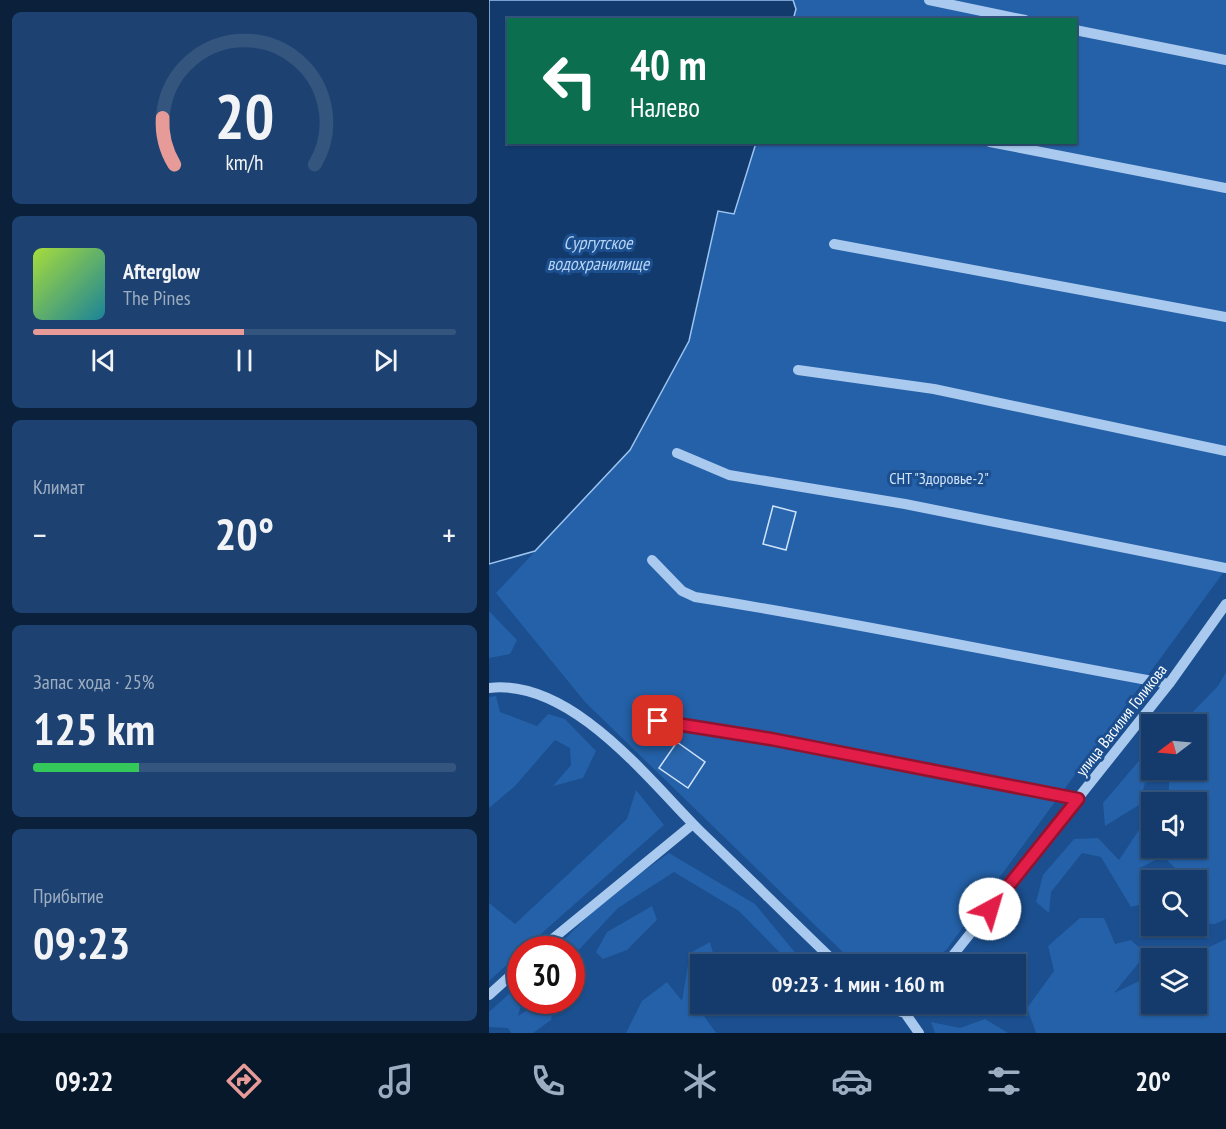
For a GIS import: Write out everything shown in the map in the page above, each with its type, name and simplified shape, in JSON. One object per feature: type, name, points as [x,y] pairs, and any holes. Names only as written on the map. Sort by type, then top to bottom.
[{"type":"street","points":[[929,0],[1015,18]]},
{"type":"street","points":[[1077,30],[1226,60]]},
{"type":"street","points":[[1000,144],[1226,188]]},
{"type":"street","points":[[834,244],[1226,316]]},
{"type":"street","points":[[798,370],[934,389],[1226,451]]},
{"type":"street","points":[[678,453],[729,474],[905,504],[1226,568]]},
{"type":"street","points":[[652,560],[682,591],[695,597],[836,619],[941,643],[1169,684]]},
{"type":"street","name":"улица Василия Голикова","points":[[954,954],[1169,684],[1226,604]]},
{"type":"street","points":[[489,688],[508,685],[562,705],[624,750],[693,824],[827,954]]},
{"type":"street","points":[[658,721],[771,739],[1078,799]]},
{"type":"street","points":[[556,936],[693,824]]},
{"type":"street","points":[[489,995],[507,979]]},
{"type":"street","points":[[906,1014],[919,1033]]},
{"type":"green space","name":"СНТ \"Здоровье-2\"","points":[[793,0],[1226,0],[1226,569],[942,954],[845,954],[585,702],[496,593],[630,450],[689,341],[718,211],[734,213],[756,144],[1077,144],[1077,18],[793,18],[796,9]]},
{"type":"green space","points":[[489,611],[517,640],[510,654],[489,658]]},
{"type":"green space","points":[[1226,672],[1226,919],[1215,924],[1207,924],[1207,870],[1175,870],[1165,858],[1207,858],[1207,792],[1169,792],[1169,780],[1207,780],[1207,714],[1191,714],[1218,686]]},
{"type":"green space","points":[[496,696],[500,712],[537,726],[548,714],[565,719],[596,751],[583,778],[553,786],[571,765],[570,748],[555,740],[515,786],[489,808],[489,697]]},
{"type":"green space","points":[[1141,758],[1141,780],[1157,780],[1145,783],[1139,805],[1105,826],[1103,803]]},
{"type":"green space","points":[[636,790],[664,825],[539,936],[507,936],[507,965],[489,981],[489,903],[515,924],[627,819]]},
{"type":"green space","points":[[1141,828],[1141,858],[1159,858],[1140,868],[1141,904],[1131,907],[1101,857],[1082,853],[1051,892],[1049,913],[1036,902],[1043,875],[1074,839],[1098,838],[1119,860]]},
{"type":"green space","points":[[669,853],[755,904],[796,954],[781,954],[739,911],[674,872],[618,908],[585,943],[585,936],[568,936],[608,896]]},
{"type":"green space","points":[[652,906],[657,920],[627,950],[603,959],[596,952],[607,932]]},
{"type":"green space","points":[[1080,918],[1104,918],[1115,944],[1131,940],[1141,949],[1141,960],[1114,993],[1141,980],[1141,1014],[1207,1014],[1207,948],[1226,939],[1226,1033],[1036,1033],[1027,1008],[1054,971],[1048,946]]},
{"type":"green space","points":[[710,942],[713,954],[690,954],[690,1014],[703,1014],[716,1033],[626,1033],[642,1001],[667,982],[682,1001],[690,953]]},
{"type":"green space","points":[[507,996],[507,1014],[519,1014],[518,1016],[521,1014],[552,1014],[551,1020],[533,1033],[511,1033],[508,1028],[489,1027],[489,1012]]},
{"type":"green space","points":[[985,1019],[1008,1033],[935,1033],[931,1022],[960,1028]]},
{"type":"water","name":"Сургутское водохранилище","points":[[489,0],[793,0],[796,9],[794,18],[507,18],[507,144],[756,144],[734,214],[718,211],[689,341],[630,450],[535,551],[489,564]]},
{"type":"building","points":[[773,506],[796,512],[786,550],[763,544]]},
{"type":"building","points":[[677,742],[705,762],[688,788],[659,768]]},
{"type":"route","points":[[658,721],[771,739],[1078,799],[990,909]]}]
